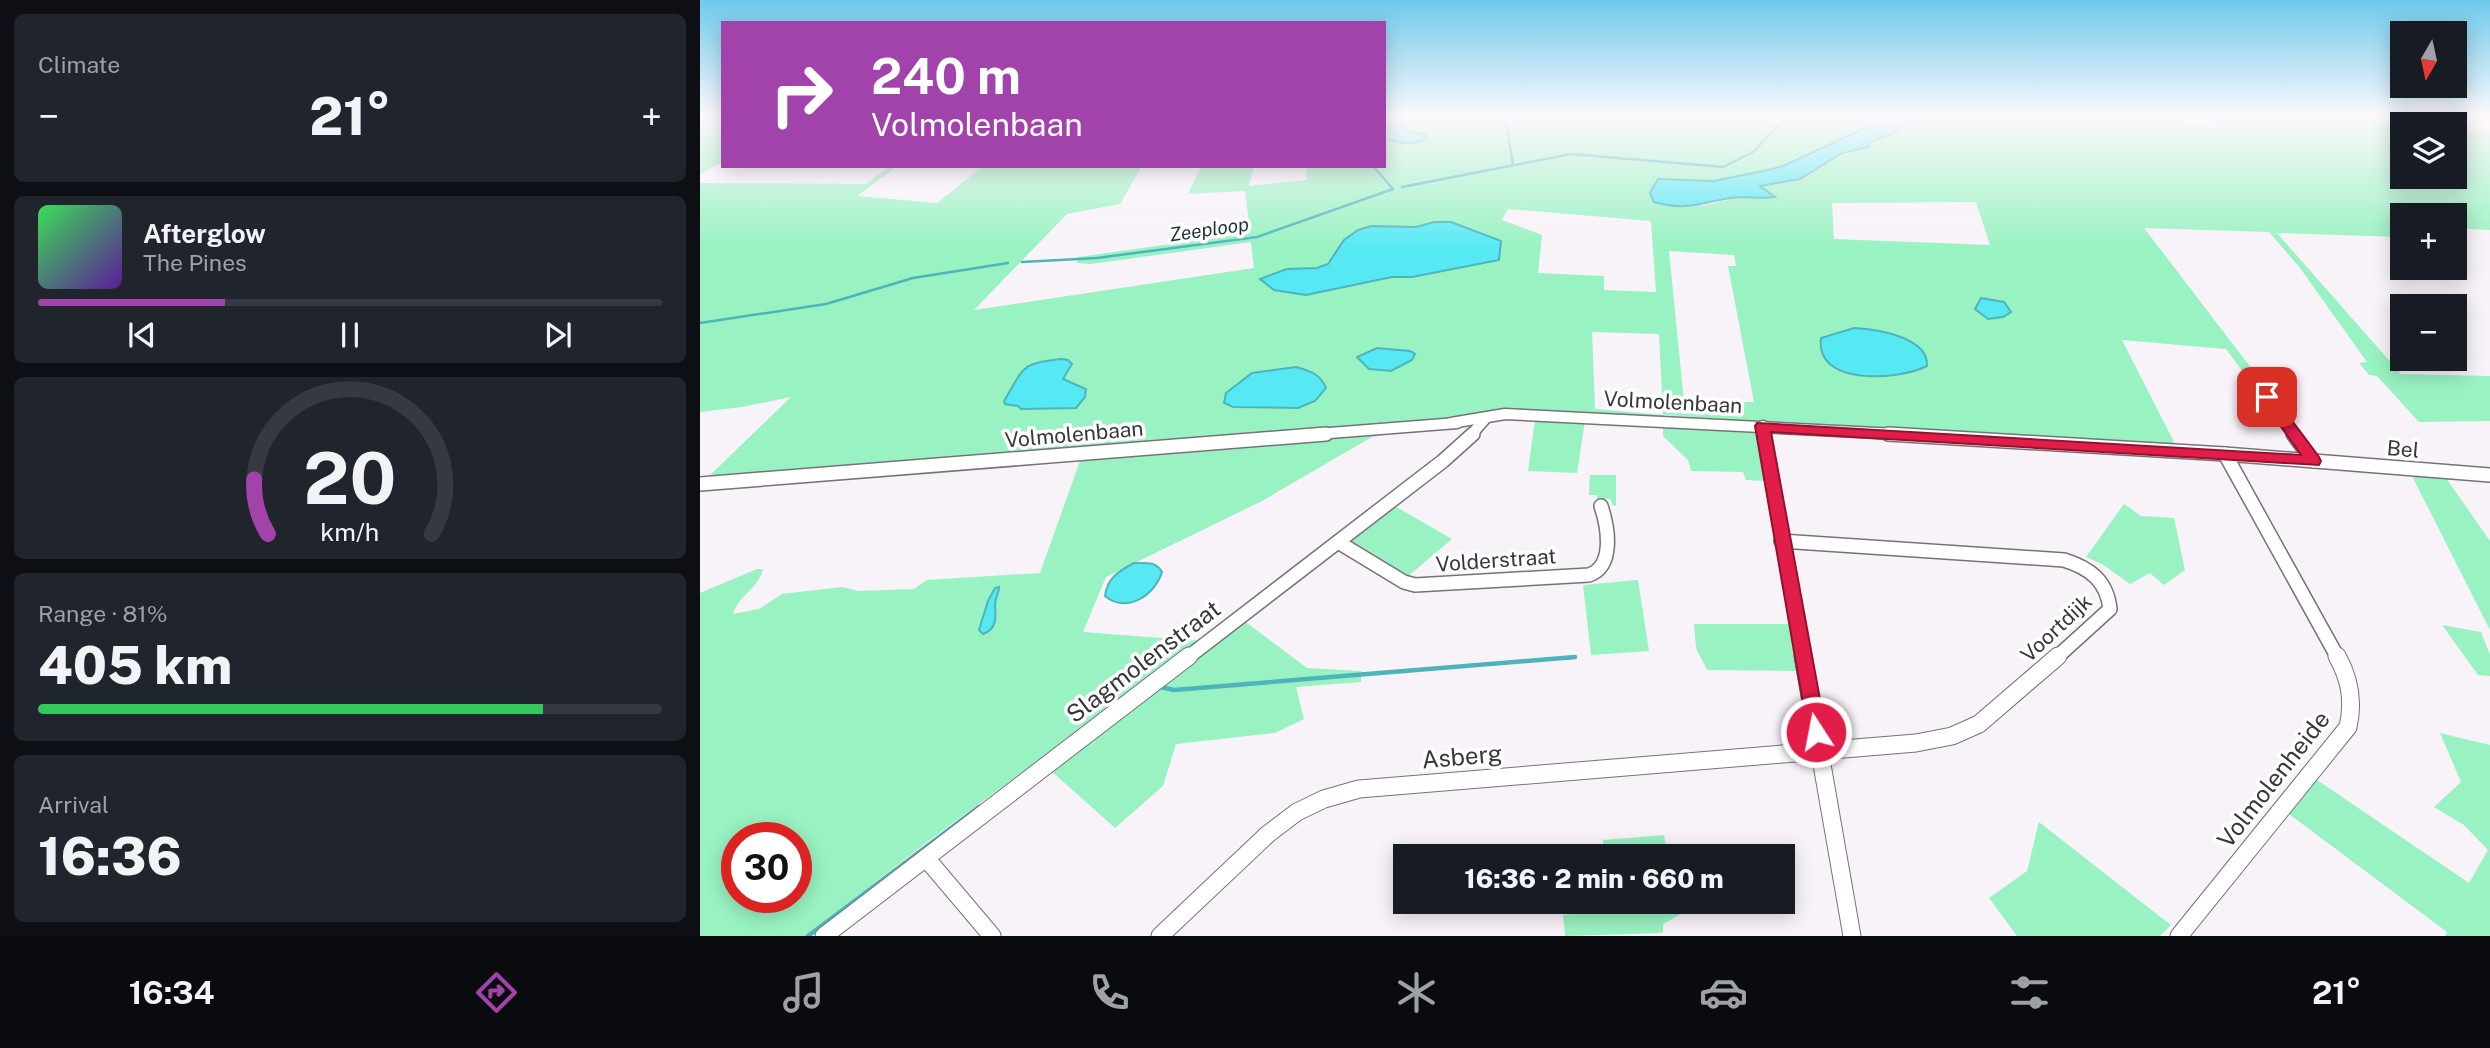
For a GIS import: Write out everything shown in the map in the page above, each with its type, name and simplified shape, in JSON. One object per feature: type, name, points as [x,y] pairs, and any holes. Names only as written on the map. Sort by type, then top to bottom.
[{"type":"street","points":[[2267,397],[2313,461]]},
{"type":"street","name":"Volmolenbaan","points":[[700,484],[1484,421],[1505,414],[1763,426],[2313,461]]},
{"type":"street","name":"Slagmolenstraat","points":[[824,936],[1443,461],[1484,421]]},
{"type":"street","points":[[1763,426],[1852,936]]},
{"type":"street","name":"Volmolenheide","points":[[2179,936],[2348,727],[2353,701],[2350,681],[2342,664],[2225,454]]},
{"type":"street","name":"Bel","points":[[2313,461],[2490,475]]},
{"type":"street","name":"Volderstraat","points":[[1338,542],[1404,582],[1415,585],[1589,575],[1601,571],[1606,563],[1605,516],[1601,506]]},
{"type":"street","name":"Voortdijk","points":[[1781,541],[2064,560],[2093,572],[2103,580],[2110,594],[2110,609],[1979,724],[1952,736],[1916,743],[1820,751]]},
{"type":"street","name":"Asberg","points":[[1160,936],[1268,834],[1297,812],[1324,799],[1359,789],[1820,751]]},
{"type":"street","points":[[926,858],[992,936]]},
{"type":"green space","points":[[700,161],[721,161],[721,163],[700,174]]},
{"type":"green space","points":[[1386,161],[1795,161],[1741,177],[1713,181],[1658,179],[1702,206],[1740,197],[1773,197],[1759,186],[1800,179],[1830,161],[2390,161],[2390,189],[2467,189],[2467,161],[2490,161],[2490,230],[2467,229],[2467,203],[2390,203],[2390,237],[2277,233],[2390,361],[2390,371],[2398,371],[2401,374],[2490,376],[2490,421],[2419,422],[2377,376],[2369,375],[2359,363],[2367,362],[2300,268],[2269,232],[2144,228],[2320,458],[2305,456],[2226,349],[2122,340],[2177,448],[1664,415],[1662,419],[1509,411],[1447,425],[1372,437],[1262,501],[1106,577],[1083,632],[1201,641],[923,845],[805,936],[700,936],[700,593],[757,569],[763,569],[757,582],[739,602],[733,614],[759,609],[782,594],[842,587],[858,591],[914,589],[927,580],[1040,573],[1081,458],[704,481],[791,397],[700,412],[700,183],[866,184],[887,168],[895,168],[857,196],[937,203],[981,168],[1141,168],[1120,204],[1067,214],[974,310],[1254,268],[1251,242],[1091,264],[1077,263],[1078,257],[1250,233],[1245,191],[1188,194],[1200,168],[1254,168],[1249,186],[1307,180],[1306,168],[1386,168]],"holes":[[[1976,202],[1990,245],[1834,239],[1832,203]],[[1508,209],[1651,221],[1656,292],[1604,290],[1604,276],[1538,273],[1542,235],[1502,220]],[[1669,251],[1734,255],[1736,266],[1728,266],[1754,402],[1684,402]],[[1592,332],[1659,334],[1663,415],[1595,409]]]},
{"type":"green space","points":[[1535,419],[1585,421],[1577,473],[1528,471]]},
{"type":"green space","points":[[1663,424],[1758,430],[1766,481],[1746,480],[1743,472],[1691,471],[1688,460],[1663,436]]},
{"type":"green space","points":[[2410,472],[2446,478],[2490,541],[2490,630]]},
{"type":"green space","points":[[1590,475],[1616,475],[1616,506],[1612,505],[1611,499],[1597,499],[1597,495],[1589,495]]},
{"type":"green space","points":[[2124,504],[2141,516],[2174,518],[2185,570],[2164,585],[2150,573],[2130,584],[2102,564],[2086,557]]},
{"type":"green space","points":[[1393,505],[1452,539],[1406,578],[1351,543],[1352,535]]},
{"type":"green space","points":[[1638,580],[1649,651],[1591,655],[1583,585]]},
{"type":"green space","points":[[1243,620],[1307,668],[1361,671],[1361,682],[1296,687],[1304,719],[1275,733],[1176,744],[1163,786],[1115,828],[1049,769]]},
{"type":"green space","points":[[1694,624],[1790,624],[1798,671],[1707,670],[1696,648]]},
{"type":"green space","points":[[2442,625],[2481,632],[2490,655],[2490,676],[2478,675]]},
{"type":"green space","points":[[2440,733],[2490,745],[2490,936],[2445,936],[2447,932],[2289,814],[2317,780],[2469,883],[2488,850],[2464,825],[2434,807],[2461,782]]},
{"type":"green space","points":[[2039,822],[2171,925],[2160,936],[2017,936],[1989,898],[2027,871]]},
{"type":"green space","points":[[1664,835],[1666,844],[1603,844],[1603,840]]},
{"type":"green space","points":[[1681,914],[1663,924],[1663,933],[1565,936],[1563,915]]},
{"type":"water","points":[[1795,161],[1830,161],[1800,179],[1760,186],[1775,197],[1729,198],[1679,206],[1654,202],[1650,193],[1658,179],[1713,181],[1783,166]]},
{"type":"water","points":[[1434,222],[1451,222],[1501,241],[1499,260],[1412,277],[1392,277],[1306,295],[1274,290],[1260,279],[1287,269],[1317,268],[1328,264],[1344,240],[1358,230],[1371,226],[1416,227]]},
{"type":"water","points":[[1981,298],[2004,302],[2011,312],[2003,317],[1988,319],[1975,309]]},
{"type":"water","points":[[1854,328],[1875,330],[1911,341],[1920,348],[1927,366],[1898,374],[1861,376],[1831,365],[1823,354],[1821,338]]},
{"type":"water","points":[[1377,348],[1410,351],[1415,354],[1412,360],[1391,371],[1369,369],[1357,357]]},
{"type":"water","points":[[1061,359],[1072,364],[1063,379],[1086,389],[1085,397],[1076,408],[1021,409],[1005,404],[1004,401],[1025,369],[1030,365]]},
{"type":"water","points":[[1296,367],[1314,374],[1324,383],[1326,388],[1315,401],[1298,408],[1233,407],[1224,403],[1226,393],[1252,373]]},
{"type":"water","points":[[1134,563],[1150,563],[1160,568],[1162,572],[1153,588],[1131,602],[1113,601],[1105,596],[1111,580]]},
{"type":"water","points":[[999,587],[995,603],[995,622],[988,632],[983,634],[979,630],[988,601],[995,588]]},
{"type":"waterway","name":"Zeeploop","points":[[1402,187],[1537,161]]},
{"type":"waterway","name":"Zeeploop","points":[[1649,161],[1723,167],[1736,161]]},
{"type":"waterway","name":"Zeeploop","points":[[1022,262],[1097,258],[1257,237],[1393,189],[1375,168]]},
{"type":"waterway","name":"Zeeploop","points":[[700,323],[826,304],[913,278],[1008,263]]},
{"type":"waterway","points":[[1160,687],[1174,690],[1575,657],[1568,658]]},
{"type":"waterway","points":[[808,936],[979,807]]},
{"type":"route","points":[[1816,732],[1763,426],[2313,461],[2267,397]]}]
